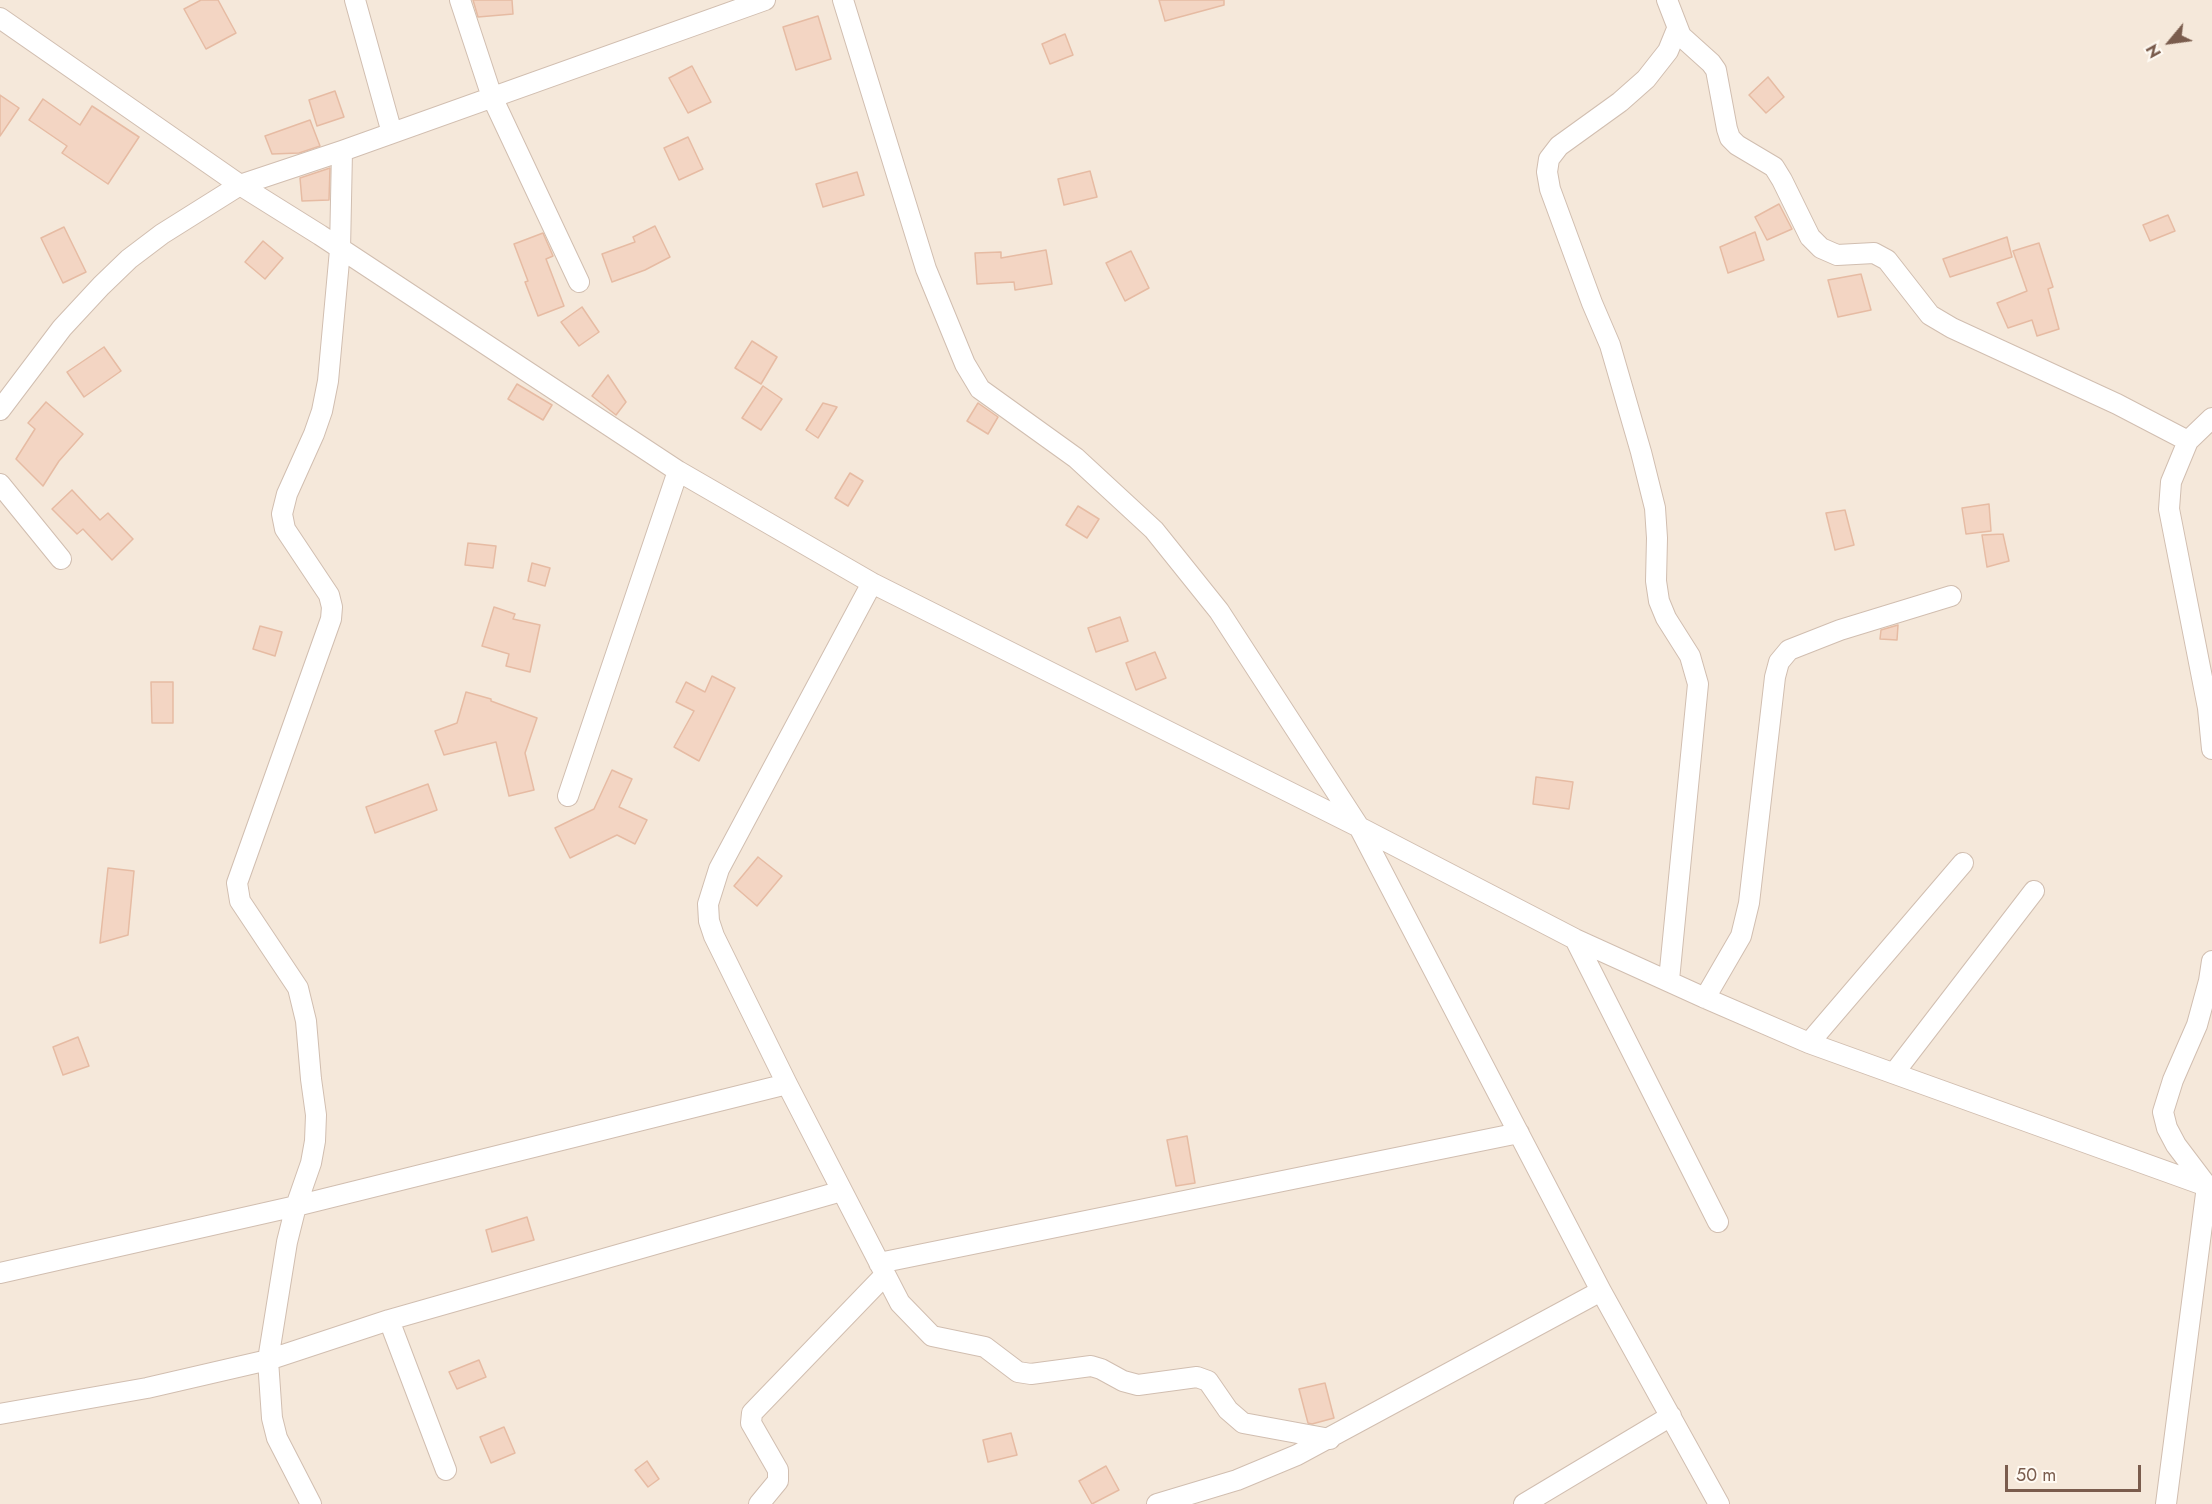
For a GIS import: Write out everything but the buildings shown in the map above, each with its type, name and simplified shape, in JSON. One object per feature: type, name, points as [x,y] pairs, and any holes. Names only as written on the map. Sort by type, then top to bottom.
[{"type":"street","points":[[355,0],[392,133]]},
{"type":"street","points":[[460,0],[492,97],[579,282]]},
{"type":"street","points":[[0,410],[62,328],[101,286],[162,234],[240,185],[342,151],[765,0]]},
{"type":"street","points":[[843,0],[926,269],[965,364],[980,389],[1076,458],[1154,530],[1219,611],[1359,827],[1601,1291],[1719,1504]]},
{"type":"street","points":[[1667,0],[1677,29],[1686,42],[1700,52],[1716,70],[1730,138],[1737,145],[1773,167],[1782,180],[1810,237],[1821,248],[1837,255],[1874,253],[1887,260],[1930,315],[1952,328],[2117,404],[2188,441]]},
{"type":"street","points":[[0,18],[240,185],[320,235],[678,471],[872,583],[1359,827],[1575,939],[1705,998],[1809,1043],[2210,1187]]},
{"type":"street","points":[[1669,981],[1698,684],[1690,656],[1666,618],[1659,602],[1656,581],[1655,508],[1641,452],[1610,345],[1550,189],[1547,172],[1549,159],[1559,146],[1620,102],[1646,79],[1662,61],[1674,40],[1677,29]]},
{"type":"street","points":[[311,1504],[277,1438],[272,1418],[268,1359],[279,1284],[296,1206],[311,1163],[315,1142],[316,1115],[304,1004],[298,988],[240,901],[237,883],[331,619],[332,607],[329,596],[285,529],[282,514],[287,494],[322,411],[332,352],[340,250],[342,151]]},
{"type":"street","points":[[2212,418],[2188,441],[2171,482],[2169,509],[2208,708],[2212,749]]},
{"type":"street","points":[[568,796],[678,471]]},
{"type":"street","points":[[0,484],[61,559]]},
{"type":"street","points":[[872,583],[718,869],[708,904],[709,921],[714,936],[900,1303],[932,1336],[985,1347],[1018,1372],[1031,1374],[1091,1366],[1123,1381],[1138,1385],[1197,1377],[1208,1381],[1228,1410],[1243,1423],[1330,1439]]},
{"type":"street","points":[[1705,998],[1741,936],[1749,903],[1775,677],[1779,662],[1789,650],[1840,630],[1951,596]]},
{"type":"street","points":[[1809,1043],[1963,863]]},
{"type":"street","points":[[1894,1072],[2034,891]]},
{"type":"street","points":[[1575,939],[1718,1222]]},
{"type":"street","points":[[2166,1504],[2210,1187],[2176,1145],[2167,1128],[2163,1112],[2197,1025],[2212,962]]},
{"type":"street","points":[[0,1273],[296,1206],[787,1084]]},
{"type":"street","points":[[759,1504],[778,1480],[778,1470],[751,1423],[752,1413],[882,1269],[1519,1133]]},
{"type":"street","points":[[0,1414],[147,1388],[268,1359],[389,1320],[842,1191]]},
{"type":"street","points":[[1157,1504],[1238,1480],[1297,1455],[1601,1291]]},
{"type":"street","points":[[389,1320],[446,1470]]},
{"type":"street","points":[[1524,1504],[1671,1416]]},
{"type":"shaded area","points":[[0,0],[2212,0],[2212,1504],[0,1504]]}]
